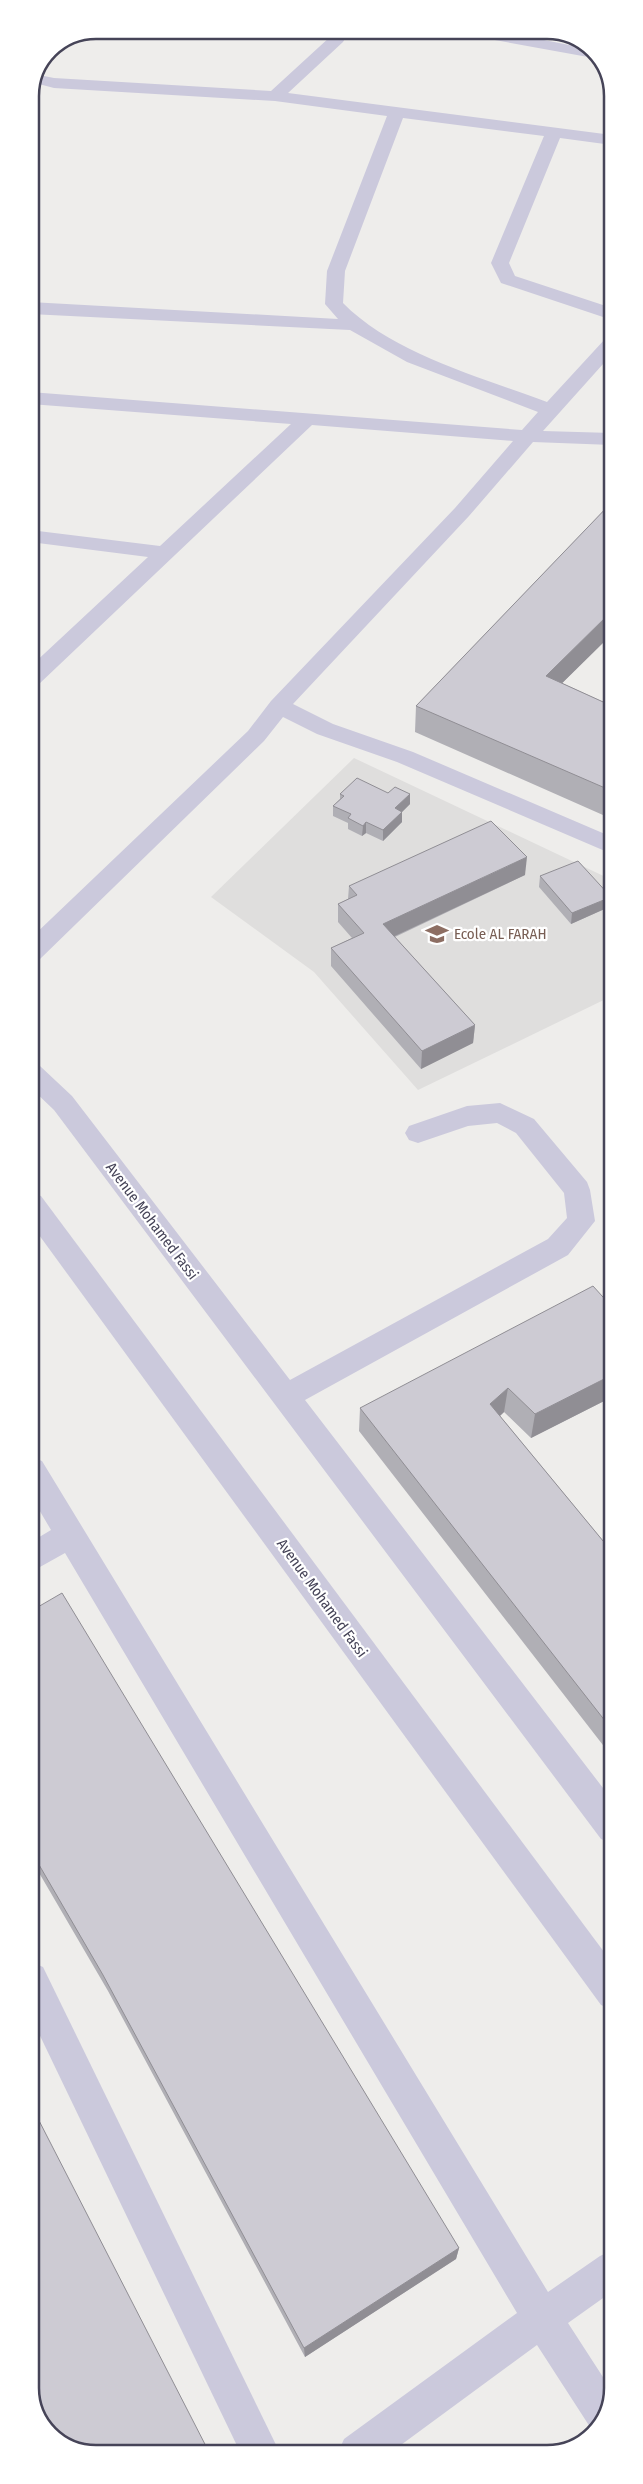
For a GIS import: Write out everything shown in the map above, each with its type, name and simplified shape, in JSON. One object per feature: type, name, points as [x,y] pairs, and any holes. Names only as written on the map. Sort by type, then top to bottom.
[{"type":"street","points":[[275,96],[337,39]]},
{"type":"street","points":[[514,39],[585,53]]},
{"type":"street","points":[[41,80],[54,83],[275,96],[604,139]]},
{"type":"street","points":[[397,112],[336,272],[334,304],[354,325],[414,358],[550,410]]},
{"type":"street","points":[[554,132],[500,263],[507,279],[604,311]]},
{"type":"street","points":[[39,308],[354,325]]},
{"type":"street","points":[[39,945],[256,736],[279,706],[462,512],[550,410],[604,352]]},
{"type":"street","points":[[39,399],[527,436],[604,439]]},
{"type":"street","points":[[39,672],[307,419]]},
{"type":"street","points":[[39,537],[165,553]]},
{"type":"street","points":[[279,706],[325,729],[405,757],[604,843]]},
{"type":"street","name":"Avenue Mohamed Fassi","points":[[39,1081],[63,1103],[604,1816]]},
{"type":"street","points":[[285,1397],[558,1247],[581,1221],[577,1190],[525,1126],[500,1114],[467,1116],[418,1133]]},
{"type":"street","name":"Avenue Mohamed Fassi","points":[[39,1215],[604,1981]]},
{"type":"street","points":[[39,1483],[542,2318],[601,2408]]},
{"type":"street","points":[[39,1553],[70,1534]]},
{"type":"street","points":[[39,1996],[257,2445]]},
{"type":"street","points":[[369,2445],[542,2318],[604,2275]]},
{"type":"shaded area","name":"Ecole AL FARAH","points":[[354,758],[604,876],[604,1000],[418,1090],[314,972],[211,897]]},
{"type":"building","points":[[604,510],[604,619],[546,676],[604,702],[604,788],[416,706]]},
{"type":"building","points":[[357,778],[388,793],[395,787],[410,794],[395,808],[402,812],[383,830],[366,822],[363,826],[348,818],[351,814],[333,806],[344,796],[340,794]]},
{"type":"building","points":[[491,821],[527,857],[383,924],[475,1025],[422,1051],[331,948],[364,933],[338,904],[357,895],[349,886]]},
{"type":"building","points":[[578,861],[604,889],[604,900],[572,913],[540,876]]},
{"type":"building","points":[[593,1286],[604,1298],[604,1379],[535,1414],[508,1388],[490,1404],[604,1542],[604,1720],[360,1408]]},
{"type":"building","points":[[62,1593],[459,2248],[304,2348],[103,1975],[39,1865],[39,1606]]},
{"type":"building","points":[[39,2121],[205,2445],[92,2445],[67,2438],[46,2417],[40,2400],[39,2389]]},
{"type":"place","name":"Ecole AL FARAH","points":[[437,934]]}]
